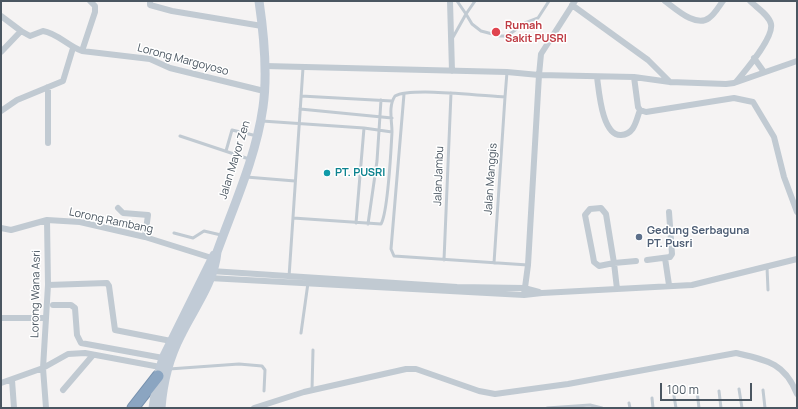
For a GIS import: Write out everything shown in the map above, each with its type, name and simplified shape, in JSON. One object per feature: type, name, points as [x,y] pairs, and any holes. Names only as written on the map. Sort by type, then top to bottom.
[{"type":"highway","points":[[132,408],[162,367]]},
{"type":"street","points":[[82,51],[95,12],[94,4],[90,1]]},
{"type":"street","points":[[150,1],[150,5],[172,11],[262,26]]},
{"type":"street","name":"Jalan Mayor Zen","points":[[208,274],[250,160],[260,121],[264,91],[265,66],[259,1]]},
{"type":"street","points":[[450,1],[452,71]]},
{"type":"street","points":[[665,1],[689,18],[700,21],[711,17],[723,1]]},
{"type":"street","points":[[734,83],[767,40],[771,23],[767,16],[750,1]]},
{"type":"street","points":[[524,295],[528,265],[539,75],[542,54],[574,3],[648,60],[670,82]]},
{"type":"street","points":[[1,16],[21,31],[1,52]]},
{"type":"street","name":"Lorong Margoyoso","points":[[21,31],[30,36],[41,31],[46,31],[73,48],[82,51],[150,59],[170,68],[264,91]]},
{"type":"street","points":[[1,112],[17,100],[59,83],[64,79],[73,48]]},
{"type":"street","points":[[754,58],[764,72]]},
{"type":"street","points":[[265,66],[507,72],[539,75],[634,78],[670,82],[734,83],[797,61]]},
{"type":"street","points":[[596,77],[602,112],[610,130],[616,135],[625,135],[632,131],[640,110],[634,78]]},
{"type":"street","points":[[48,87],[48,143]]},
{"type":"street","points":[[640,110],[646,112],[658,111],[734,98],[753,102],[774,137],[784,177],[794,198],[797,212]]},
{"type":"street","points":[[118,208],[123,213],[148,215],[145,238]]},
{"type":"street","points":[[617,289],[614,263],[604,210],[601,208],[590,209],[585,215],[594,262],[599,266],[614,263],[636,261]]},
{"type":"street","points":[[647,260],[665,258],[672,254],[669,212]]},
{"type":"street","name":"Lorong Rambang","points":[[1,228],[11,230],[47,220],[80,222],[215,256]]},
{"type":"street","name":"Lorong Wana Asri","points":[[46,408],[43,368],[48,285],[47,220]]},
{"type":"street","points":[[665,258],[669,286]]},
{"type":"street","points":[[289,279],[308,283],[524,295],[692,285],[797,260]]},
{"type":"street","points":[[208,274],[457,287],[524,288],[542,293]]},
{"type":"street","points":[[153,408],[162,367],[171,341],[208,274]]},
{"type":"street","points":[[161,408],[162,367],[197,307],[208,274]]},
{"type":"street","points":[[48,285],[107,283],[109,286],[115,330],[171,341]]},
{"type":"street","points":[[53,304],[71,305],[75,308],[78,339],[83,344],[162,367]]},
{"type":"street","points":[[1,318],[46,318]]},
{"type":"street","points":[[254,408],[275,400],[312,390],[406,369],[416,369],[479,391],[500,393],[568,384],[736,353],[760,358],[782,369],[790,377],[797,394]]},
{"type":"street","points":[[1,383],[43,368],[65,354],[93,354],[162,367]]},
{"type":"street","points":[[63,390],[93,354]]},
{"type":"street","points":[[12,380],[14,408]]},
{"type":"lane","points":[[457,1],[472,24],[481,31],[500,36],[507,36],[525,23],[538,18],[550,1]]},
{"type":"lane","points":[[451,42],[475,1]]},
{"type":"lane","points":[[289,279],[303,68]]},
{"type":"lane","name":"Jalan Manggis","points":[[494,263],[507,72]]},
{"type":"lane","points":[[293,218],[380,225],[382,223],[392,132],[392,101],[397,95],[451,93],[505,97]]},
{"type":"lane","name":"JalanJambu","points":[[444,260],[451,93]]},
{"type":"lane","points":[[404,94],[401,109],[391,249],[394,256],[528,265]]},
{"type":"lane","points":[[301,96],[392,101]]},
{"type":"lane","points":[[368,224],[380,130],[381,100]]},
{"type":"lane","points":[[300,109],[392,118]]},
{"type":"lane","points":[[260,121],[299,122],[392,132]]},
{"type":"lane","points":[[356,223],[364,128]]},
{"type":"lane","points":[[226,151],[232,130],[257,136]]},
{"type":"lane","points":[[180,136],[250,160]]},
{"type":"lane","points":[[244,177],[295,181]]},
{"type":"lane","points":[[174,232],[193,238],[204,231],[223,235]]},
{"type":"lane","points":[[767,267],[768,290]]},
{"type":"lane","points":[[301,333],[308,283]]},
{"type":"lane","points":[[312,390],[313,350]]},
{"type":"lane","points":[[162,367],[239,364],[262,366],[265,370],[264,391]]},
{"type":"lane","points":[[739,389],[742,408]]},
{"type":"lane","points":[[763,390],[765,408]]},
{"type":"lane","points":[[697,391],[699,408]]},
{"type":"lane","points":[[719,392],[721,408]]},
{"type":"lane","points":[[674,396],[676,408]]},
{"type":"lane","points":[[652,398],[653,408]]},
{"type":"lane","points":[[547,408],[590,404],[602,408]]},
{"type":"lane","points":[[629,404],[630,408]]},
{"type":"place","name":"Rumah Sakit PUSRI","points":[[496,32]]},
{"type":"place","name":"PT. PUSRI","points":[[327,173]]},
{"type":"place","name":"Gedung Serbaguna PT. Pusri","points":[[639,237]]}]
